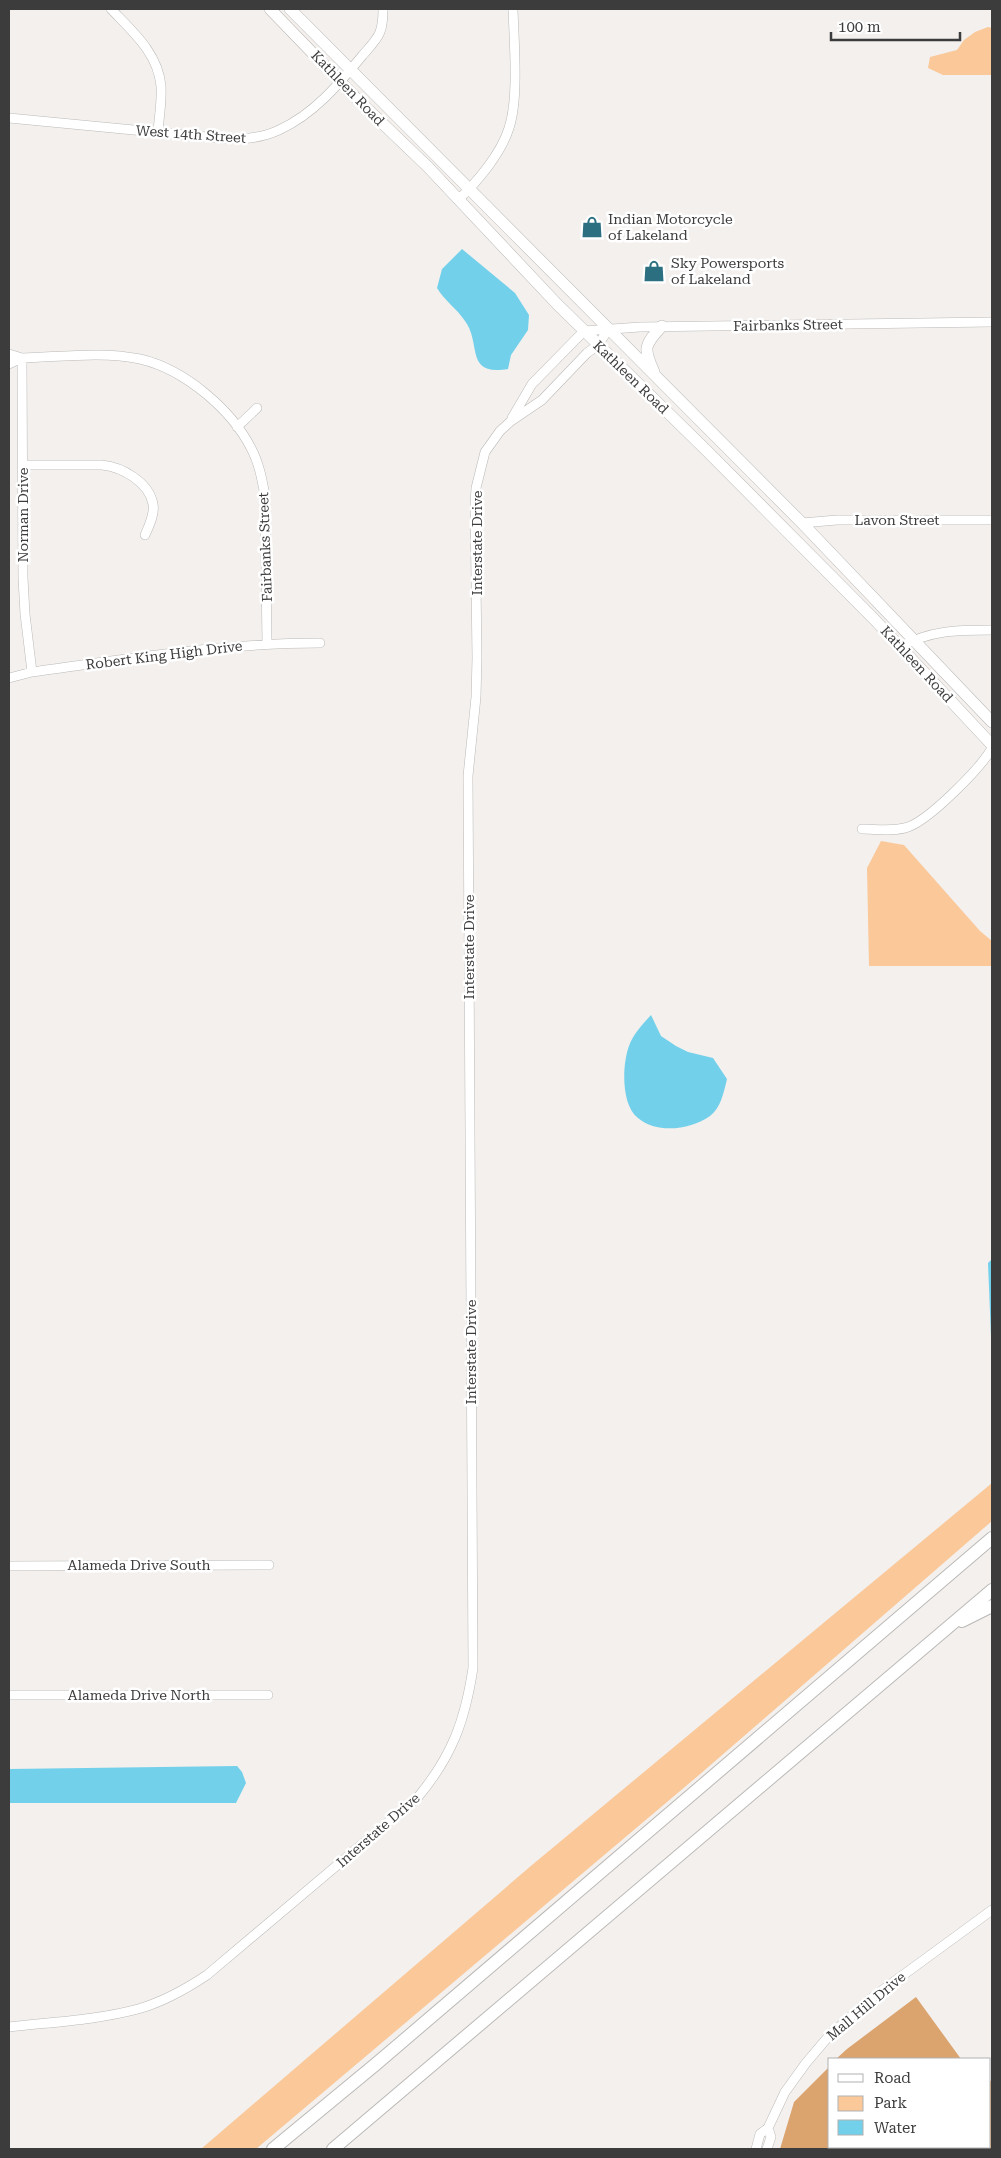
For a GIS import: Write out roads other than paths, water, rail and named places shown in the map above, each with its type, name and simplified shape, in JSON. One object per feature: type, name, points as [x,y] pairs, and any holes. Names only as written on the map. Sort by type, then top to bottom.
[{"type":"highway","points":[[934,1588],[992,1532]]},
{"type":"highway","points":[[274,2149],[992,1538]]},
{"type":"highway","points":[[333,2149],[992,1590]]},
{"type":"highway","points":[[948,1627],[992,1606]]},
{"type":"highway","points":[[345,2149],[415,2080]]},
{"type":"main road","name":"Kathleen Road","points":[[270,9],[428,167],[584,331],[706,450],[900,647],[992,747]]},
{"type":"main road","name":"Kathleen Road","points":[[290,9],[802,523],[992,722]]},
{"type":"main road","points":[[656,378],[646,352],[650,339],[662,326]]},
{"type":"street","points":[[111,9],[136,36],[154,60],[161,84],[158,132]]},
{"type":"street","name":"West 14th Street","points":[[9,118],[227,139],[245,139],[261,136],[279,130],[296,121],[314,108],[341,82],[380,32],[383,9]]},
{"type":"street","points":[[458,200],[470,190],[487,167],[510,128],[514,109],[513,9]]},
{"type":"street","name":"Fairbanks Street","points":[[584,331],[662,326],[992,322]]},
{"type":"street","name":"Interstate Drive","points":[[9,2028],[139,2009],[185,1989],[207,1975],[418,1797],[443,1764],[456,1740],[464,1717],[473,1668],[468,776],[476,696],[476,488],[485,452],[500,431],[511,421],[542,400],[587,353],[598,345],[608,330]]},
{"type":"street","name":"Interstate Drive","points":[[511,421],[532,384],[584,331]]},
{"type":"street","name":"Fairbanks Street","points":[[9,354],[22,358],[123,357],[159,365],[179,374],[198,387],[237,427],[251,448],[262,477],[265,496],[267,643]]},
{"type":"street","name":"Fairbanks Street","points":[[9,364],[22,358]]},
{"type":"street","name":"Norman Drive","points":[[22,358],[25,614],[32,672]]},
{"type":"street","points":[[237,427],[257,408]]},
{"type":"street","points":[[23,465],[102,465],[127,472],[139,482],[153,503],[154,510],[145,535]]},
{"type":"street","name":"Lavon Street","points":[[802,523],[837,520],[992,520]]},
{"type":"street","points":[[900,647],[914,639],[936,632],[992,630]]},
{"type":"street","name":"Robert King High Drive","points":[[9,678],[32,672],[212,648],[267,643],[320,643]]},
{"type":"street","points":[[862,829],[895,829],[908,827],[918,822],[985,761],[992,747]]},
{"type":"street","name":"Alameda Drive South","points":[[9,1566],[269,1565]]},
{"type":"street","name":"Alameda Drive North","points":[[9,1695],[268,1695]]},
{"type":"street","name":"Mall Hill Drive","points":[[756,2149],[760,2134],[768,2128],[774,2113],[794,2079],[815,2051],[841,2024],[869,2000],[992,1910]]},
{"type":"street","name":"Mall Hill Drive","points":[[767,2149],[771,2137],[768,2128]]},
{"type":"water","points":[[462,249],[515,293],[529,315],[528,330],[511,355],[508,369],[494,370],[485,368],[480,363],[476,356],[470,330],[465,321],[437,288],[442,269]]},
{"type":"water","points":[[651,1015],[661,1036],[688,1052],[713,1058],[727,1079],[722,1099],[717,1109],[702,1121],[674,1128],[654,1126],[638,1118],[628,1104],[624,1074],[629,1046],[638,1029]]},
{"type":"water","points":[[992,1259],[992,1361],[988,1263]]},
{"type":"water","points":[[237,1766],[242,1772],[246,1783],[236,1803],[9,1803],[9,1769]]},
{"type":"place","name":"Indian Motorcycle of Lakeland","points":[[592,227]]},
{"type":"place","name":"Sky Powersports of Lakeland","points":[[654,271]]}]
